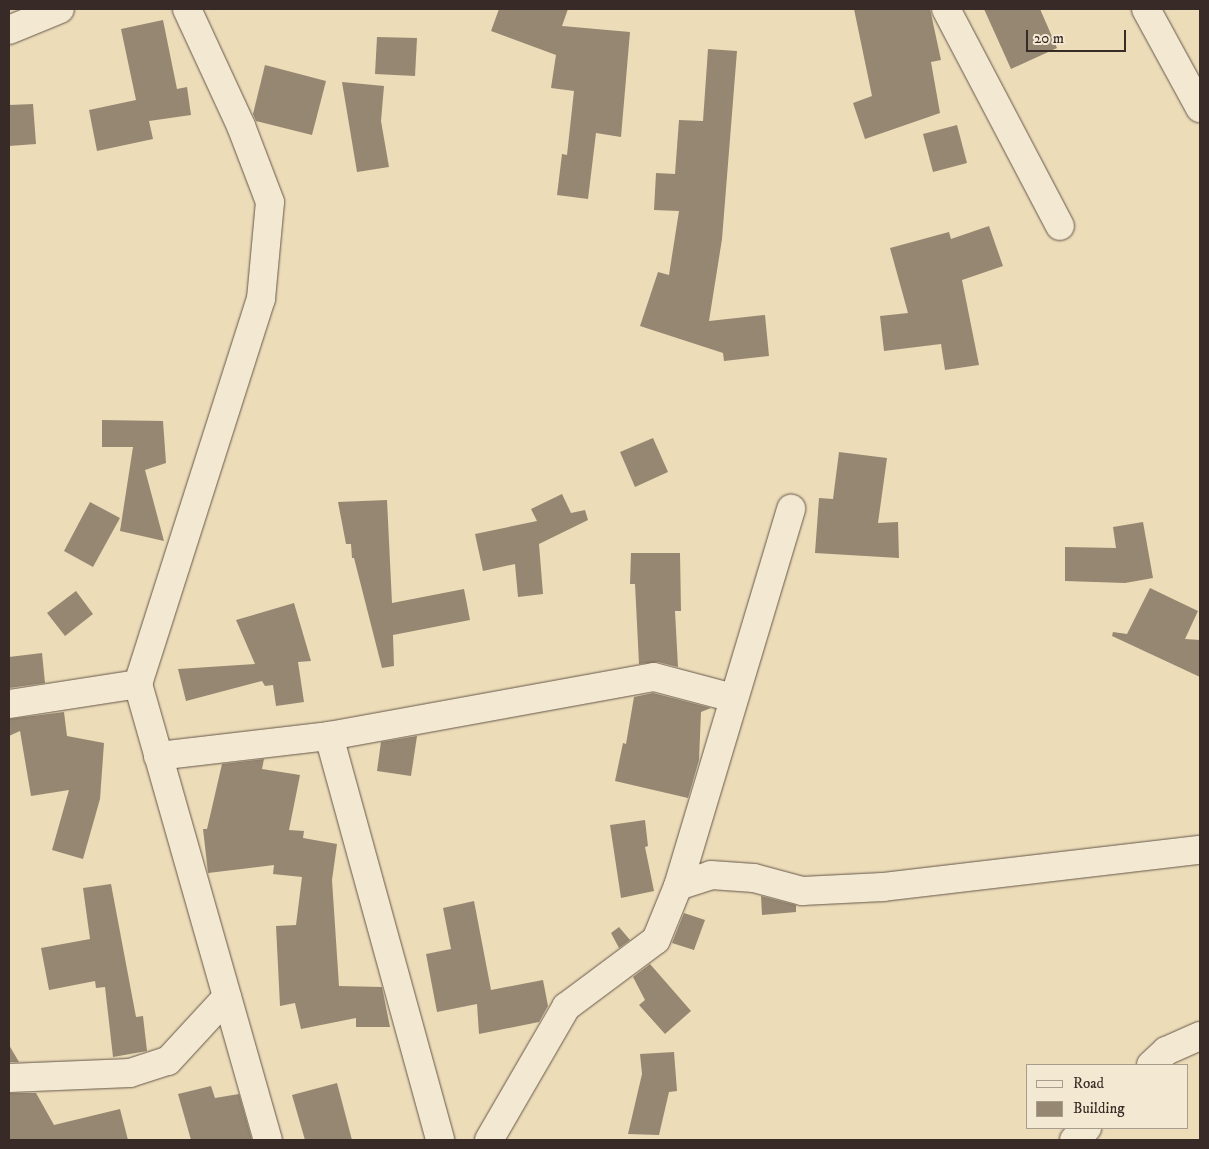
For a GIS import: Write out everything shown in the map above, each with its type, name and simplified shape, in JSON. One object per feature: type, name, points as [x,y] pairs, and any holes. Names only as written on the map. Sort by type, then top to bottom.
[{"type":"street","points":[[9,30],[58,9]]},
{"type":"street","points":[[187,9],[241,126],[270,202],[262,299],[138,684],[268,1140]]},
{"type":"street","points":[[946,9],[1060,226]]},
{"type":"street","points":[[1146,9],[1200,108]]},
{"type":"street","points":[[489,1140],[566,1007],[656,940],[678,886],[791,509]]},
{"type":"street","points":[[158,756],[329,736],[654,677],[733,698]]},
{"type":"street","points":[[9,704],[138,684]]},
{"type":"street","points":[[329,736],[440,1140]]},
{"type":"street","points":[[678,886],[711,875],[754,878],[802,891],[883,888],[1200,850]]},
{"type":"street","points":[[9,1078],[130,1073],[168,1062],[227,997]]},
{"type":"street","points":[[1152,1064],[1166,1050],[1200,1036]]},
{"type":"building","points":[[499,9],[568,9],[562,26],[630,32],[621,137],[596,133],[588,199],[557,195],[562,154],[567,155],[574,91],[551,88],[556,55],[491,31]]},
{"type":"building","points":[[854,9],[930,9],[941,60],[931,62],[940,113],[865,139],[853,103],[872,96]]},
{"type":"building","points":[[984,9],[1040,9],[1057,48],[1011,69]]},
{"type":"building","points":[[163,20],[177,89],[187,87],[191,115],[149,121],[153,139],[97,151],[89,110],[136,100],[121,29]]},
{"type":"building","points":[[377,37],[417,38],[415,76],[375,74]]},
{"type":"building","points":[[708,49],[737,51],[722,239],[709,321],[765,315],[769,356],[724,361],[723,353],[640,326],[658,272],[669,275],[679,211],[654,210],[656,173],[675,174],[679,120],[703,121]]},
{"type":"building","points":[[265,65],[326,81],[312,135],[256,121],[253,114]]},
{"type":"building","points":[[342,82],[384,86],[381,121],[389,167],[357,172]]},
{"type":"building","points":[[33,104],[36,144],[9,146],[9,105]]},
{"type":"building","points":[[957,125],[967,163],[933,172],[923,134]]},
{"type":"building","points":[[989,226],[1003,266],[962,280],[979,365],[945,370],[941,344],[884,351],[880,316],[908,313],[890,248],[949,232],[951,239]]},
{"type":"building","points":[[102,420],[163,421],[166,463],[145,470],[164,541],[120,531],[133,447],[102,447]]},
{"type":"building","points":[[653,438],[668,472],[635,487],[620,452]]},
{"type":"building","points":[[839,452],[887,458],[878,523],[898,522],[899,558],[815,553],[819,498],[833,499]]},
{"type":"building","points":[[562,494],[571,513],[585,510],[588,520],[539,544],[543,594],[518,597],[515,564],[483,571],[475,534],[537,521],[531,509]]},
{"type":"building","points":[[387,500],[392,603],[464,589],[470,620],[393,635],[394,666],[382,668],[354,558],[352,558],[351,544],[346,544],[338,502]]},
{"type":"building","points":[[90,502],[120,518],[93,567],[64,551]]},
{"type":"building","points":[[1143,522],[1153,578],[1125,583],[1065,581],[1065,547],[1116,548],[1113,527]]},
{"type":"building","points":[[631,553],[680,553],[681,611],[675,611],[678,667],[658,662],[639,664],[635,584],[630,584]]},
{"type":"building","points":[[1150,588],[1198,611],[1185,639],[1200,640],[1200,677],[1112,636],[1113,632],[1127,634]]},
{"type":"building","points":[[76,591],[93,614],[65,636],[47,613]]},
{"type":"building","points":[[294,603],[311,661],[298,662],[304,702],[276,706],[273,685],[265,686],[262,681],[186,701],[178,669],[255,664],[236,620]]},
{"type":"building","points":[[42,653],[45,683],[9,688],[9,657]]},
{"type":"building","points":[[653,693],[711,708],[701,712],[699,760],[688,798],[615,781],[623,743],[626,744],[634,697]]},
{"type":"building","points":[[64,712],[67,736],[104,743],[100,799],[83,859],[52,850],[69,790],[31,796],[20,731],[9,736],[9,719]]},
{"type":"building","points":[[417,736],[411,776],[377,771],[381,742]]},
{"type":"building","points":[[264,759],[262,769],[300,775],[289,830],[304,831],[303,838],[337,844],[332,880],[339,986],[382,987],[390,1027],[356,1027],[356,1018],[301,1029],[295,1003],[280,1006],[276,926],[296,925],[302,877],[273,874],[274,865],[208,873],[203,829],[207,829],[222,764]]},
{"type":"building","points":[[645,820],[648,846],[645,847],[654,891],[621,898],[610,825]]},
{"type":"building","points":[[111,884],[136,1017],[143,1016],[147,1051],[113,1057],[105,987],[96,988],[95,981],[49,990],[41,948],[90,939],[83,888]]},
{"type":"building","points":[[761,896],[796,905],[796,912],[762,915]]},
{"type":"building","points":[[474,901],[491,990],[543,980],[548,1006],[539,1022],[479,1034],[477,1004],[437,1012],[426,954],[451,949],[443,908]]},
{"type":"building","points":[[684,913],[705,920],[694,950],[672,943]]},
{"type":"building","points":[[619,927],[630,940],[619,948],[611,933]]},
{"type":"building","points":[[650,964],[691,1011],[665,1034],[639,1005],[645,1000],[633,977]]},
{"type":"building","points":[[9,1045],[19,1062],[9,1062]]},
{"type":"building","points":[[674,1052],[677,1091],[669,1092],[659,1135],[628,1134],[642,1074],[640,1054]]},
{"type":"building","points":[[337,1083],[352,1140],[305,1140],[292,1095]]},
{"type":"building","points":[[211,1086],[215,1098],[239,1094],[252,1140],[191,1140],[178,1094]]},
{"type":"building","points":[[9,1093],[36,1093],[54,1125],[120,1109],[128,1140],[9,1140]]}]
